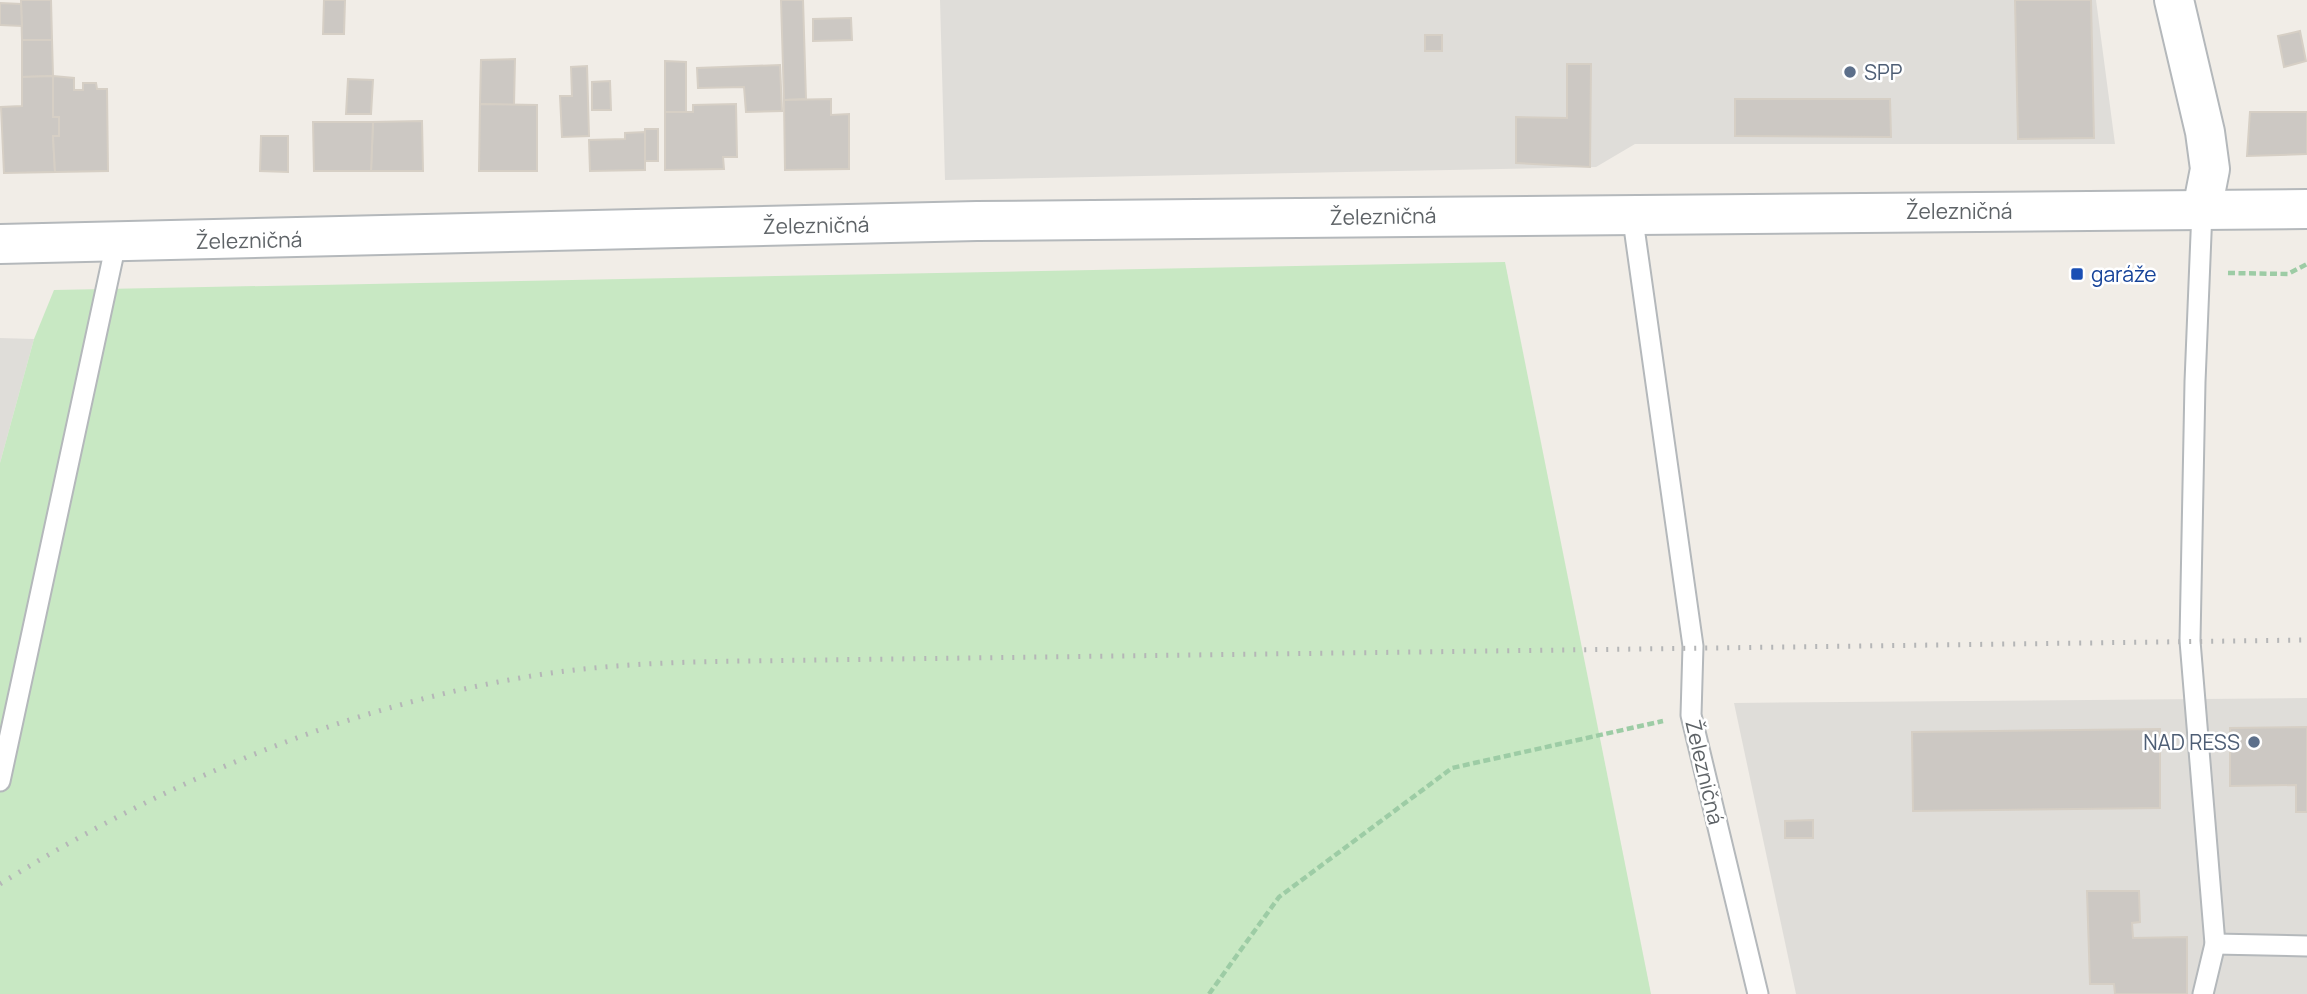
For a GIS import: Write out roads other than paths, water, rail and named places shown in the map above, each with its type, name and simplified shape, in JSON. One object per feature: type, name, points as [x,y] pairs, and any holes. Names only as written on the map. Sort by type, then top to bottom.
[{"type":"street","points":[[2174,0],[2205,132],[2210,169],[2202,210]]},
{"type":"street","name":"Železničná","points":[[0,244],[977,221],[2307,209]]},
{"type":"lane","points":[[2202,210],[2190,641],[2216,944],[2203,994]]},
{"type":"lane","name":"Železničná","points":[[1632,213],[1693,646],[1691,715],[1758,994]]},
{"type":"lane","points":[[0,781],[116,243]]},
{"type":"lane","points":[[2216,944],[2307,946]]},
{"type":"railway","points":[[0,884],[63,846],[194,780],[330,726],[471,687],[594,668],[745,661],[2307,640]]},
{"type":"place","name":"SPP","points":[[1850,72]]},
{"type":"place","name":"garáže","points":[[2077,274]]},
{"type":"place","name":"NAD RESS","points":[[2254,742]]}]
